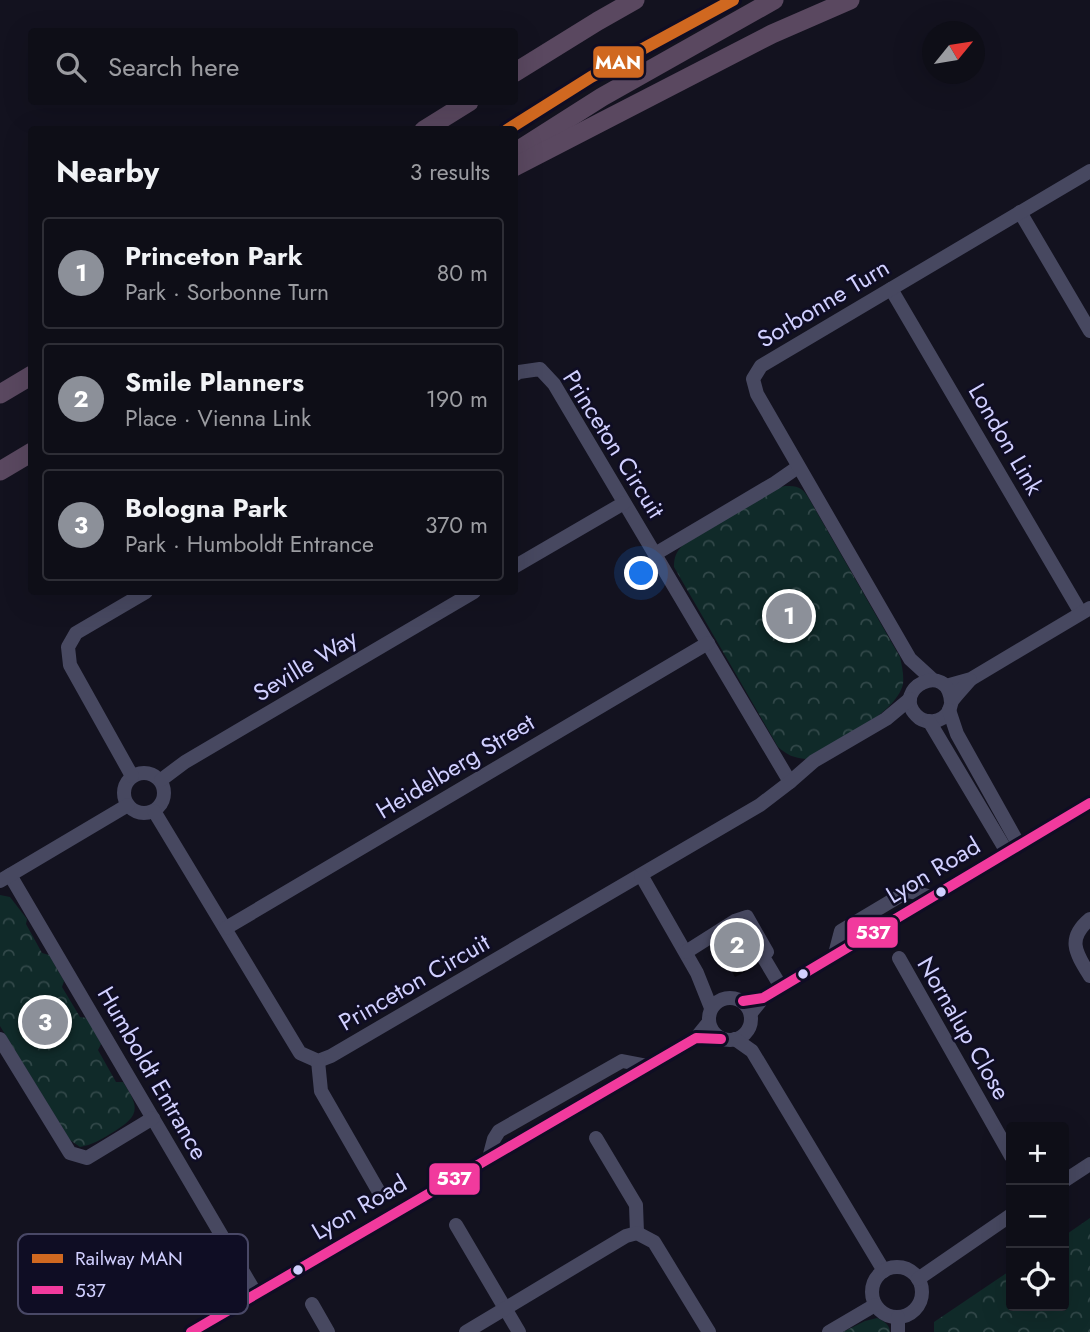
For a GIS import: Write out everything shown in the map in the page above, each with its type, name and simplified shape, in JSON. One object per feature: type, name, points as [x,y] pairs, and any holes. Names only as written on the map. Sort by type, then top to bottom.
[{"type":"highway","points":[[518,71],[630,0]]},
{"type":"highway","points":[[598,21],[635,0]]},
{"type":"highway","points":[[518,150],[602,97],[775,0]]},
{"type":"highway","points":[[518,165],[772,34],[850,0]]},
{"type":"highway","points":[[430,126],[464,105]]},
{"type":"highway","points":[[0,394],[28,377]]},
{"type":"highway","points":[[0,471],[28,454]]},
{"type":"street","name":"Sorbonne Turn","points":[[939,683],[910,659],[757,394],[753,379],[761,366],[1090,171]]},
{"type":"street","points":[[1020,212],[1090,331]]},
{"type":"street","name":"London Link","points":[[891,289],[1086,611]]},
{"type":"street","name":"Princeton Circuit","points":[[518,373],[540,369],[554,384],[790,782]]},
{"type":"street","points":[[655,554],[798,467]]},
{"type":"street","points":[[518,565],[624,503]]},
{"type":"street","points":[[132,776],[70,665],[68,647],[76,633],[141,595]]},
{"type":"street","name":"Seville Way","points":[[161,780],[185,762],[469,595]]},
{"type":"street","points":[[924,720],[941,719],[971,679],[1086,611]]},
{"type":"street","name":"Heidelberg Street","points":[[226,929],[708,643]]},
{"type":"street","name":"Sorbonne Turn","points":[[910,659],[913,693]]},
{"type":"street","points":[[971,679],[922,682],[913,693],[912,709],[924,720],[1013,848]]},
{"type":"street","points":[[939,683],[950,694],[957,734],[1013,848]]},
{"type":"street","name":"Princeton Circuit","points":[[318,1061],[331,1056],[760,805],[814,761],[886,719],[913,693]]},
{"type":"street","name":"Princeton Circuit","points":[[886,719],[924,720]]},
{"type":"street","points":[[152,773],[161,780],[165,790],[162,803],[154,811],[135,811],[128,805],[124,796],[125,785],[132,776],[152,773]]},
{"type":"street","name":"Lyon Road","points":[[743,1009],[1090,803]]},
{"type":"street","points":[[5,878],[128,805]]},
{"type":"street","points":[[154,811],[300,1053],[318,1061],[321,1091],[379,1192]]},
{"type":"street","points":[[641,875],[698,973],[715,1035],[752,1051]]},
{"type":"street","name":"Humboldt Entrance","points":[[5,878],[153,1118],[221,1234]]},
{"type":"street","points":[[686,952],[747,917],[767,952],[762,955],[780,987]]},
{"type":"street","points":[[1090,919],[1074,939],[1090,976]]},
{"type":"street","name":"Nornalup Close","points":[[899,958],[1006,1147]]},
{"type":"street","points":[[698,973],[743,1009],[752,1051],[884,1271]]},
{"type":"street","points":[[710,1015],[722,999],[743,1009]]},
{"type":"street","points":[[696,1038],[742,1037],[743,1009]]},
{"type":"street","name":"Lyon Road","points":[[248,1299],[696,1038],[710,1015]]},
{"type":"street","points":[[0,1039],[70,1153],[87,1158],[153,1118]]},
{"type":"street","points":[[596,1138],[636,1205],[637,1233]]},
{"type":"street","points":[[1069,1178],[1090,1164]]},
{"type":"street","points":[[918,1279],[1006,1218]]},
{"type":"street","points":[[456,1225],[519,1332]]},
{"type":"street","points":[[466,1332],[626,1236],[637,1233],[654,1242],[709,1332]]},
{"type":"street","points":[[897,1267],[905,1268],[918,1279],[921,1287],[919,1304],[898,1325],[875,1305],[873,1284],[876,1277],[884,1271],[897,1267]]},
{"type":"street","name":"Humboldt Entrance","points":[[248,1280],[256,1294]]},
{"type":"street","points":[[313,1304],[328,1332]]},
{"type":"street","points":[[829,1332],[875,1305]]},
{"type":"street","name":"Lyon Road","points":[[191,1332],[222,1314]]},
{"type":"green space","points":[[777,488],[799,488],[808,497],[900,657],[903,674],[903,684],[898,696],[889,707],[862,728],[806,759],[791,756],[778,747],[674,567],[676,555],[683,545]]},
{"type":"green space","points":[[0,895],[10,897],[27,919],[26,924],[42,953],[49,955],[64,981],[62,987],[80,1017],[87,1018],[101,1044],[98,1050],[116,1082],[123,1082],[133,1100],[134,1112],[127,1123],[88,1145],[80,1147],[70,1140],[0,1026]]},
{"type":"green space","points":[[1090,1218],[1090,1332],[934,1332],[934,1322],[1006,1273],[1006,1311],[1069,1311],[1069,1233]]},
{"type":"green space","points":[[877,1318],[886,1323],[890,1332],[843,1332],[865,1321]]},
{"type":"building","points":[[743,929],[754,949],[752,955],[743,961],[744,964],[730,972],[715,945]]},
{"type":"rail line","name":"MAN","points":[[513,126],[591,77],[733,0]]},
{"type":"transit line","name":"537","points":[[743,1001],[763,998],[1090,803]]},
{"type":"transit line","name":"537","points":[[248,1299],[696,1038],[721,1039]]},
{"type":"transit line","name":"537","points":[[191,1332],[222,1314]]},
{"type":"place","name":"Princeton Park","points":[[789,616]]},
{"type":"place","name":"Smile Planners","points":[[737,945]]},
{"type":"place","name":"Bologna Park","points":[[45,1022]]}]
